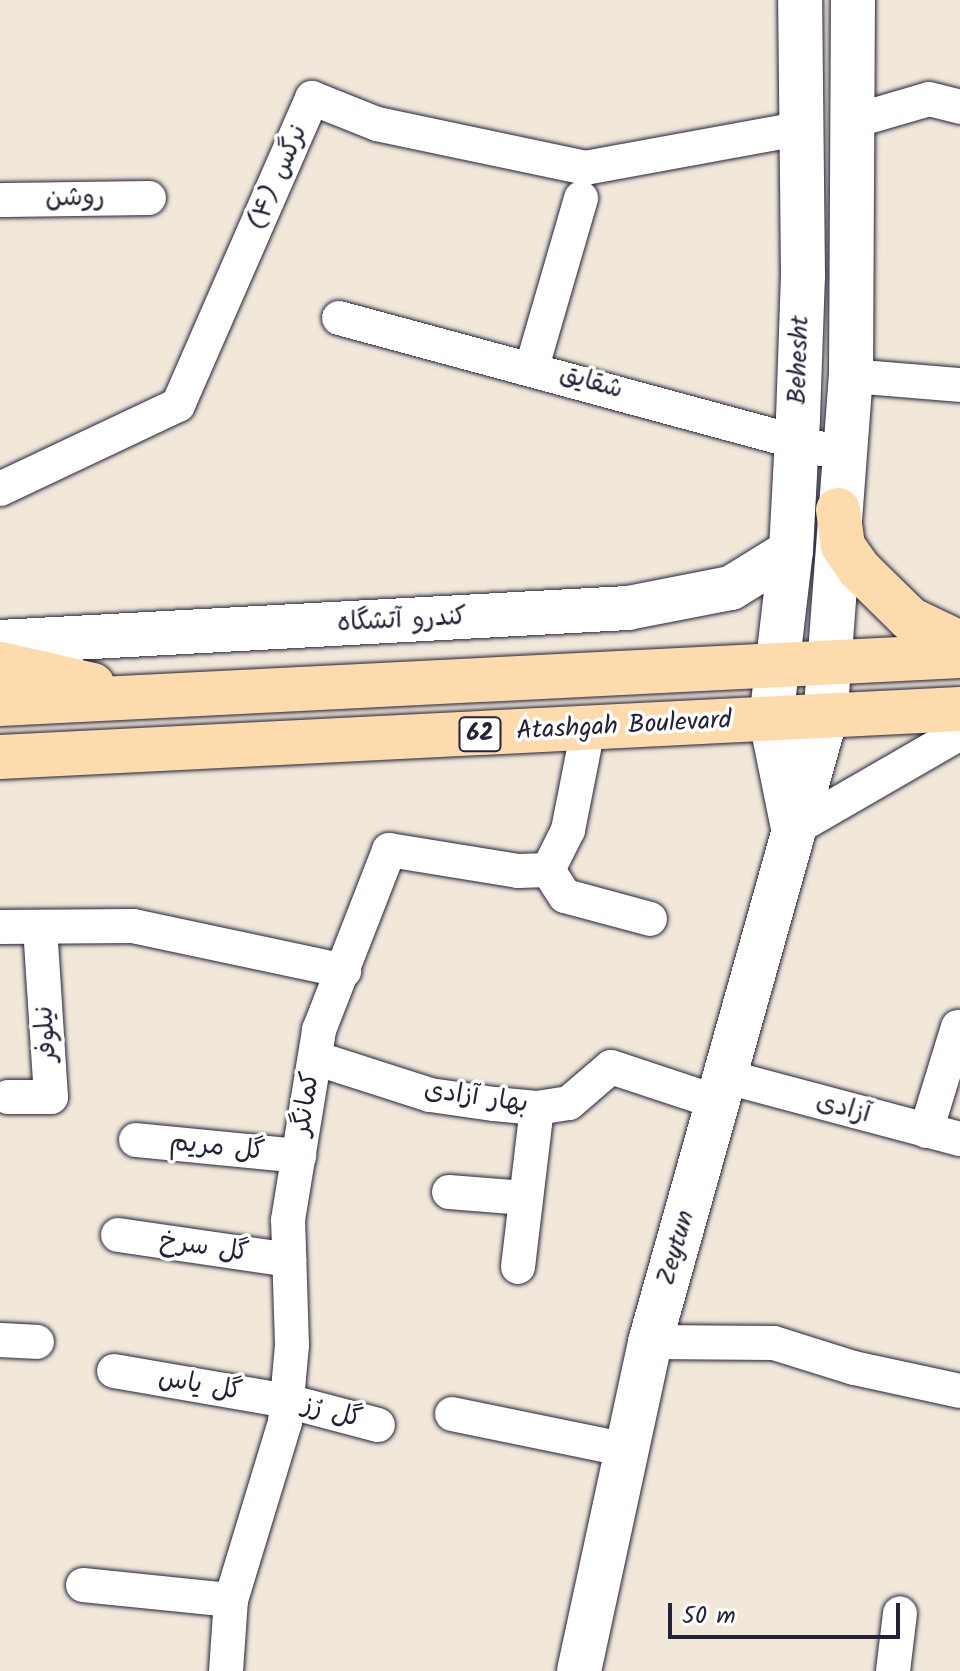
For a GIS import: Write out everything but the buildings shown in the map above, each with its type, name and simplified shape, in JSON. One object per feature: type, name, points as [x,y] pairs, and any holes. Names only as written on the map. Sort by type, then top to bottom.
[{"type":"main road","name":"Behesht","points":[[771,720],[791,551],[803,276],[800,0]]},
{"type":"main road","name":"Behesht","points":[[825,720],[841,454],[851,376],[853,0]]},
{"type":"main road","points":[[838,510],[843,546],[859,569],[910,619],[960,643]]},
{"type":"main road","name":"کندرو آتشگاه","points":[[0,642],[628,608],[731,588],[791,551]]},
{"type":"main road","name":"Atashgah Boulevard","points":[[0,704],[829,665],[960,656]]},
{"type":"main road","points":[[0,664],[133,697]]},
{"type":"main road","name":"Atashgah Boulevard","points":[[0,757],[771,720],[960,728]]},
{"type":"main road","name":"Zeytun","points":[[771,720],[794,829]]},
{"type":"main road","name":"Zeytun","points":[[579,1671],[650,1342],[825,720]]},
{"type":"street","name":"نرگس (۴)","points":[[0,489],[178,405],[312,98],[377,124],[585,168],[802,128]]},
{"type":"street","points":[[854,121],[929,99],[960,107]]},
{"type":"street","name":"روشن","points":[[0,200],[149,198]]},
{"type":"street","points":[[532,367],[581,198]]},
{"type":"street","name":"شقایق","points":[[339,318],[532,367],[841,454]]},
{"type":"street","points":[[851,376],[960,385]]},
{"type":"street","points":[[794,829],[960,728]]},
{"type":"street","points":[[588,729],[568,830],[548,870],[565,896],[650,919]]},
{"type":"street","name":"کمانگر","points":[[226,1671],[231,1600],[285,1422],[292,1345],[288,1220],[319,1030],[389,850],[518,871],[548,870]]},
{"type":"street","points":[[0,927],[133,926],[344,971]]},
{"type":"street","name":"نیلوفر","points":[[8,1097],[51,1097],[40,927]]},
{"type":"street","points":[[926,1131],[958,1027]]},
{"type":"street","name":"بهار آزادی","points":[[315,1058],[430,1095],[537,1108],[569,1103],[611,1067],[723,1090]]},
{"type":"street","name":"آزادی","points":[[723,1090],[960,1139]]},
{"type":"street","points":[[518,1267],[537,1108]]},
{"type":"street","name":"گل مریم","points":[[136,1140],[299,1156]]},
{"type":"street","points":[[449,1192],[525,1198]]},
{"type":"street","name":"گل سرخ","points":[[118,1235],[289,1260]]},
{"type":"street","points":[[0,1340],[37,1342]]},
{"type":"street","points":[[650,1342],[774,1343],[854,1368],[960,1391]]},
{"type":"street","name":"گل یاس","points":[[114,1371],[287,1401]]},
{"type":"street","name":"گل رُز","points":[[287,1401],[378,1425]]},
{"type":"street","points":[[452,1414],[627,1450]]},
{"type":"street","points":[[83,1585],[231,1600]]},
{"type":"street","points":[[893,1671],[900,1613]]}]
